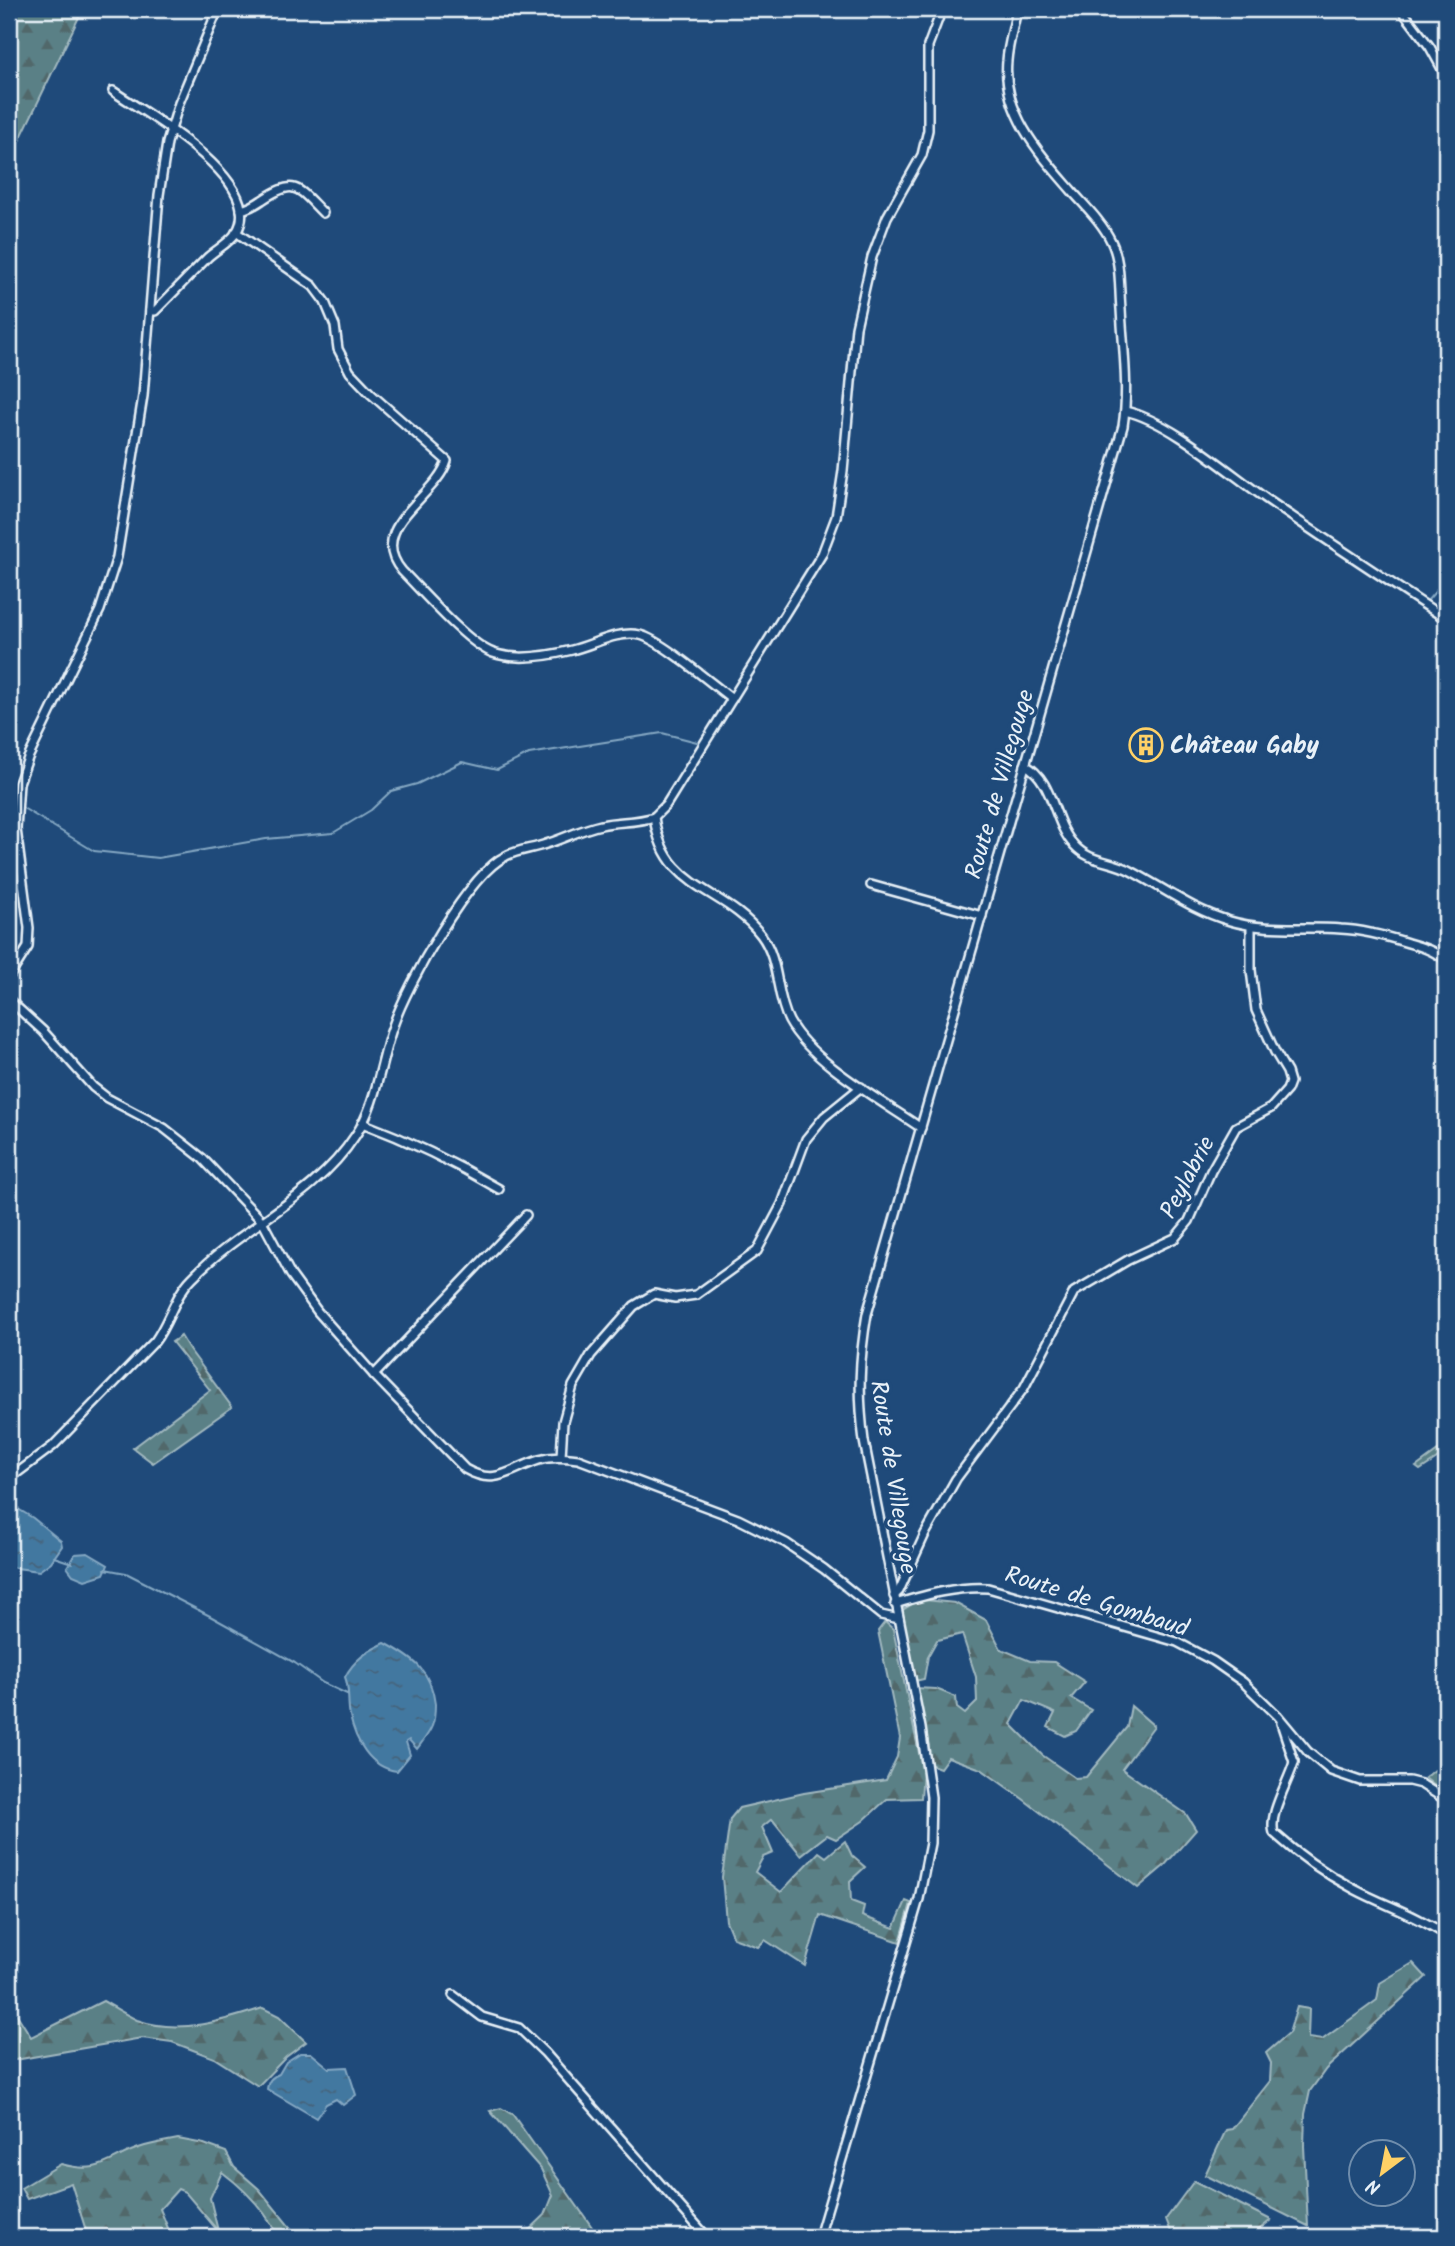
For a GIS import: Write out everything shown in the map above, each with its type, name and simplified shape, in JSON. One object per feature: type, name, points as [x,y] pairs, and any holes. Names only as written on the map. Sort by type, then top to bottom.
[{"type":"street","points":[[9,977],[28,947],[29,928],[16,829],[19,783],[28,758],[100,610],[117,557],[143,396],[159,195],[170,129],[218,9]]},
{"type":"street","points":[[9,1479],[53,1446],[155,1341],[184,1286],[193,1276],[316,1182],[356,1136],[368,1114],[393,1024],[402,1004],[446,927],[490,866],[518,850],[544,845],[602,825],[631,823],[654,817],[666,805],[822,554],[836,517],[856,327],[872,257],[888,214],[922,155],[928,130],[928,46],[942,9]]},
{"type":"street","name":"Route de Villegouge","points":[[816,2237],[919,1899],[930,1843],[931,1797],[921,1728],[864,1441],[858,1375],[867,1314],[1123,426],[1125,411],[1125,359],[1116,253],[1105,230],[1031,141],[1013,106],[1007,61],[1017,9]]},
{"type":"street","points":[[1401,9],[1430,47],[1446,76]]},
{"type":"street","points":[[113,91],[170,129],[220,170],[233,185],[242,210],[236,232],[155,311],[150,311]]},
{"type":"street","points":[[242,210],[289,186],[323,213]]},
{"type":"street","points":[[236,232],[313,286],[325,302],[335,326],[338,349],[350,372],[447,461],[443,473],[397,525],[391,549],[394,562],[402,571],[475,642],[492,653],[517,658],[571,650],[625,635],[640,635],[656,643],[732,699]]},
{"type":"street","points":[[1125,411],[1143,415],[1166,428],[1282,510],[1446,619]]},
{"type":"street","points":[[1025,765],[1034,770],[1049,794],[1071,842],[1084,855],[1128,869],[1189,907],[1251,927],[1364,931],[1421,947],[1446,961]]},
{"type":"street","points":[[654,817],[659,844],[676,870],[733,910],[762,937],[775,965],[786,1014],[796,1031],[828,1063],[921,1128]]},
{"type":"street","points":[[871,886],[982,916]]},
{"type":"street","name":"Peylabrie","points":[[894,1600],[925,1534],[956,1479],[1024,1388],[1074,1292],[1128,1260],[1175,1238],[1189,1221],[1211,1171],[1237,1127],[1270,1108],[1287,1090],[1289,1078],[1256,1010],[1251,970],[1251,927]]},
{"type":"street","points":[[9,1000],[43,1031],[93,1087],[107,1098],[164,1128],[202,1157],[262,1221],[302,1292],[374,1375],[456,1461],[475,1475],[495,1477],[538,1460],[578,1458],[738,1519],[786,1543],[824,1569],[881,1615],[898,1619]]},
{"type":"street","points":[[561,1457],[564,1422],[573,1386],[591,1355],[634,1306],[654,1294],[675,1298],[696,1295],[757,1251],[782,1204],[806,1139],[824,1116],[861,1087]]},
{"type":"street","points":[[362,1123],[400,1138],[499,1189]]},
{"type":"street","points":[[374,1375],[526,1215]]},
{"type":"street","name":"Route de Gombaud","points":[[894,1600],[969,1587],[988,1588],[1177,1642],[1213,1661],[1242,1682],[1278,1716],[1308,1752],[1331,1772],[1360,1781],[1421,1784],[1446,1800]]},
{"type":"street","points":[[1278,1716],[1294,1762]]},
{"type":"street","points":[[1308,1752],[1294,1762],[1275,1812],[1272,1827],[1274,1833],[1346,1885],[1413,1915],[1446,1935]]},
{"type":"street","points":[[453,1995],[474,2012],[519,2028],[708,2237]]},
{"type":"green space","points":[[9,9],[68,9],[80,15],[9,162]]},
{"type":"green space","points":[[181,1336],[232,1407],[153,1463],[133,1448],[210,1390],[172,1342]]},
{"type":"green space","points":[[1446,1445],[1446,1453],[1420,1470],[1416,1467]]},
{"type":"green space","points":[[925,1600],[955,1603],[986,1620],[1001,1649],[1030,1661],[1054,1662],[1085,1682],[1071,1698],[1091,1710],[1076,1731],[1065,1736],[1048,1727],[1055,1713],[1024,1700],[1011,1724],[1042,1755],[1075,1778],[1086,1777],[1127,1727],[1131,1706],[1154,1726],[1122,1769],[1186,1814],[1196,1830],[1164,1866],[1138,1888],[981,1769],[948,1757],[940,1768],[929,1764],[929,1748],[916,1688],[936,1689],[956,1697],[957,1708],[965,1714],[977,1702],[976,1677],[962,1634],[937,1640],[928,1656],[924,1679],[915,1681],[901,1611]]},
{"type":"green space","points":[[885,1622],[893,1629],[923,1772],[921,1798],[887,1799],[863,1821],[836,1839],[827,1835],[801,1855],[772,1819],[762,1827],[773,1853],[763,1857],[755,1872],[781,1892],[819,1852],[826,1857],[845,1841],[852,1856],[865,1867],[850,1881],[851,1901],[864,1906],[862,1916],[894,1928],[906,1901],[911,1903],[900,1942],[820,1915],[805,1966],[765,1940],[758,1947],[733,1938],[726,1921],[722,1877],[730,1819],[739,1808],[804,1793],[886,1780],[897,1757],[900,1738],[878,1631]]},
{"type":"green space","points":[[1435,1770],[1446,1774],[1446,1795],[1425,1778]]},
{"type":"green space","points":[[1413,1963],[1426,1977],[1326,2069],[1310,2091],[1305,2114],[1304,2146],[1308,2226],[1205,2175],[1226,2130],[1232,2129],[1270,2081],[1271,2063],[1266,2053],[1289,2033],[1297,2007],[1309,2009],[1308,2038],[1322,2040],[1377,2000],[1380,1983]]},
{"type":"green space","points":[[103,2001],[137,2020],[169,2026],[217,2021],[263,2008],[279,2016],[306,2042],[286,2057],[258,2086],[214,2058],[172,2042],[142,2038],[9,2061],[9,2017],[16,2013],[31,2037]]},
{"type":"green space","points":[[501,2108],[513,2115],[599,2237],[522,2237],[545,2215],[553,2195],[541,2169],[490,2111]]},
{"type":"green space","points":[[178,2139],[226,2152],[234,2167],[259,2189],[298,2237],[279,2237],[254,2201],[222,2172],[210,2198],[218,2231],[185,2192],[178,2189],[160,2209],[170,2233],[165,2237],[88,2237],[71,2183],[27,2199],[21,2188],[61,2164],[87,2168],[97,2166],[145,2146]]},
{"type":"green space","points":[[1194,2181],[1271,2220],[1250,2237],[1167,2237],[1171,2232],[1166,2219]]},
{"type":"water","points":[[13,1506],[61,1541],[62,1546],[51,1562],[39,1571],[9,1567],[9,1508]]},
{"type":"water","points":[[88,1553],[108,1565],[104,1574],[85,1580],[73,1575],[67,1567],[75,1554]]},
{"type":"water","points":[[385,1643],[419,1666],[429,1682],[435,1704],[434,1720],[429,1732],[417,1749],[409,1740],[406,1742],[410,1755],[397,1771],[379,1765],[360,1743],[350,1716],[345,1677],[362,1657]]},
{"type":"water","points":[[300,2053],[311,2053],[329,2068],[347,2067],[356,2095],[343,2105],[336,2099],[326,2104],[316,2118],[267,2089],[270,2080],[279,2074],[286,2062]]},
{"type":"waterway","points":[[1428,600],[1446,579]]},
{"type":"waterway","points":[[23,808],[94,851],[158,858],[266,839],[333,833],[371,810],[391,791],[417,784],[462,762],[497,770],[529,754],[662,733],[697,742]]},
{"type":"waterway","points":[[54,1557],[72,1563]]},
{"type":"waterway","points":[[105,1569],[126,1573],[210,1616],[295,1663],[323,1683],[347,1694]]},
{"type":"place","name":"Château Gaby","points":[[1146,745]]}]
